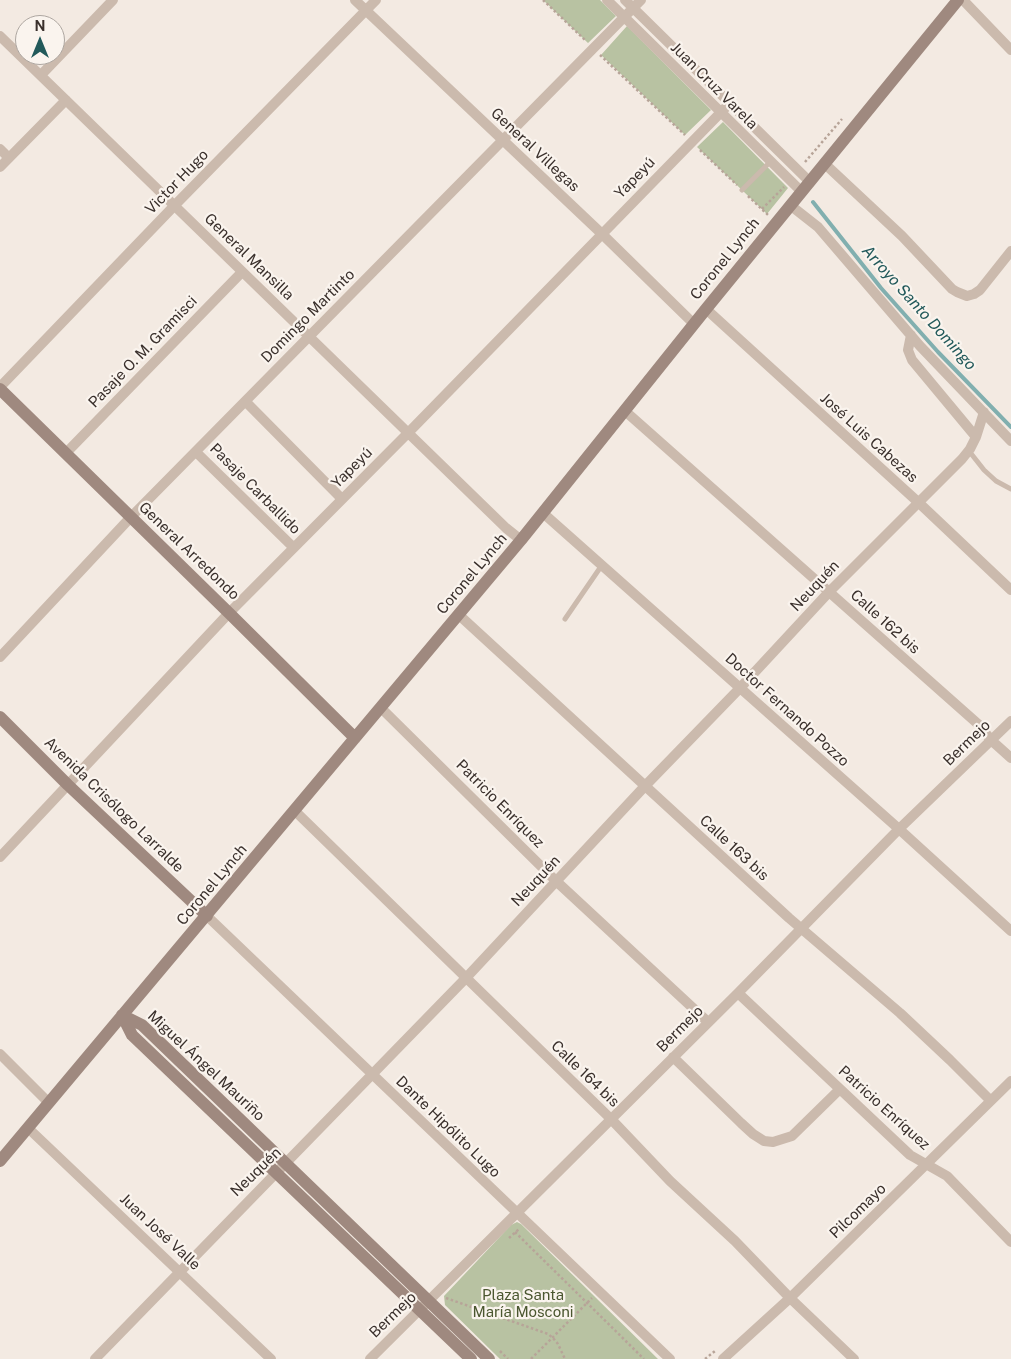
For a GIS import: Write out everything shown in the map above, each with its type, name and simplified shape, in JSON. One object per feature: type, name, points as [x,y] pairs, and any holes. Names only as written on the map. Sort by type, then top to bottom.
[{"type":"street","points":[[41,75],[113,0]]},
{"type":"street","name":"General Villegas","points":[[354,0],[602,234],[694,324]]},
{"type":"street","name":"Victor Hugo","points":[[0,388],[175,205],[376,0]]},
{"type":"street","name":"Juan Cruz Varela","points":[[607,0],[770,162],[806,187]]},
{"type":"street","points":[[625,0],[730,103],[806,187]]},
{"type":"street","name":"Domingo Martinto","points":[[0,657],[130,518],[641,0]]},
{"type":"street","name":"Coronel Lynch","points":[[0,1161],[521,540],[706,309],[958,0]]},
{"type":"street","points":[[963,0],[1011,50]]},
{"type":"street","name":"General Mansilla","points":[[0,36],[506,528],[521,540]]},
{"type":"street","points":[[0,167],[66,100]]},
{"type":"street","name":"Yapeyú","points":[[0,857],[229,612],[408,433],[730,103]]},
{"type":"street","points":[[0,149],[9,158]]},
{"type":"street","points":[[825,164],[902,236],[952,289],[967,296],[974,294],[980,290],[1011,251]]},
{"type":"street","points":[[790,206],[818,227],[911,335],[1011,442]]},
{"type":"street","name":"Pasaje O. M. Gramisci","points":[[66,453],[242,272]]},
{"type":"street","name":"José Luis Cabezas","points":[[706,309],[918,502],[1011,590]]},
{"type":"street","points":[[911,335],[908,350],[912,360],[976,437]]},
{"type":"street","name":"General Arredondo","points":[[0,388],[355,738]]},
{"type":"street","points":[[246,402],[342,499]]},
{"type":"street","name":"Calle 162 bis","points":[[625,411],[978,724],[991,740],[1011,758]]},
{"type":"street","name":"Neuquén","points":[[95,1359],[276,1172],[287,1164],[465,979],[829,592],[968,451],[976,437],[984,412]]},
{"type":"street","name":"Pasaje Carballido","points":[[196,452],[293,548]]},
{"type":"street","name":"Doctor Fernando Pozzo","points":[[543,513],[1011,931]]},
{"type":"street","name":"Calle 163 bis","points":[[459,615],[789,918],[900,1013],[990,1100]]},
{"type":"street","name":"Patricio Enríquez","points":[[381,708],[556,881],[708,1022]]},
{"type":"street","name":"Avenida Crisólogo Larralde","points":[[0,717],[68,785],[207,916]]},
{"type":"street","name":"Bermejo","points":[[370,1359],[738,993],[899,829],[1011,721]]},
{"type":"street","name":"Calle 164 bis","points":[[295,811],[610,1119],[670,1181],[735,1241],[790,1298],[854,1359]]},
{"type":"street","name":"Dante Hipólito Lugo","points":[[207,916],[516,1214],[670,1359]]},
{"type":"street","name":"Patricio Enríquez","points":[[738,993],[910,1155],[947,1176],[1011,1242]]},
{"type":"street","name":"Miguel Ángel Mauriño","points":[[122,1015],[142,1025],[287,1164],[428,1303],[471,1359]]},
{"type":"street","name":"Miguel Ángel Mauriño","points":[[122,1015],[132,1035],[276,1172],[428,1303],[489,1359]]},
{"type":"street","points":[[0,1054],[49,1103]]},
{"type":"street","points":[[673,1057],[753,1134],[773,1142],[792,1136],[840,1089]]},
{"type":"street","name":"Pilcomayo","points":[[722,1359],[790,1298],[1011,1081]]},
{"type":"street","name":"Juan José Valle","points":[[28,1128],[271,1359]]},
{"type":"lane","points":[[742,190],[770,162]]},
{"type":"lane","points":[[968,451],[996,481],[1011,488]]},
{"type":"lane","points":[[565,619],[602,565]]},
{"type":"path","points":[[543,0],[776,223]]},
{"type":"path","points":[[509,1238],[526,1222]]},
{"type":"path","points":[[507,1223],[644,1359]]},
{"type":"path","points":[[531,1359],[599,1291]]},
{"type":"path","points":[[428,1303],[449,1298],[548,1334],[553,1338],[565,1359]]},
{"type":"path","points":[[494,1346],[508,1359]]},
{"type":"green space","points":[[543,0],[600,0],[616,16],[588,43]]},
{"type":"green space","points":[[627,26],[711,110],[685,135],[601,55]]},
{"type":"green space","points":[[723,122],[788,188],[767,214],[697,147]]},
{"type":"green space","name":"Plaza Santa María Mosconi","points":[[517,1222],[658,1359],[500,1359],[445,1305],[444,1296],[511,1225]]},
{"type":"waterway","name":"Arroyo Santo Domingo","points":[[813,202],[881,288],[938,352],[1011,427]]}]
